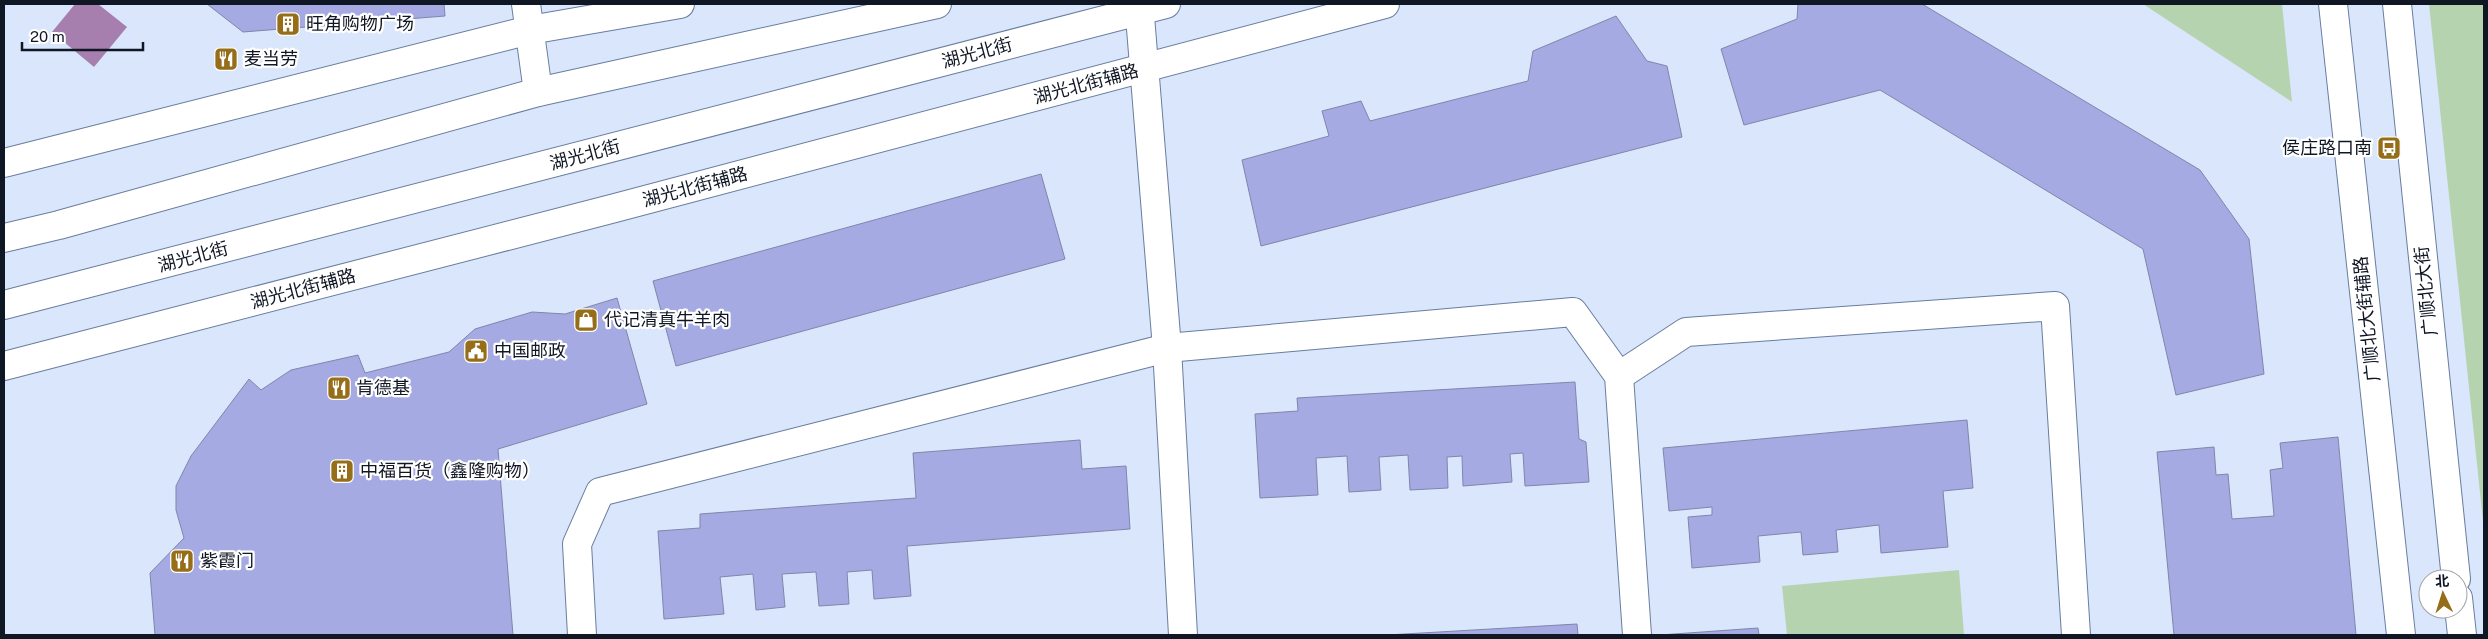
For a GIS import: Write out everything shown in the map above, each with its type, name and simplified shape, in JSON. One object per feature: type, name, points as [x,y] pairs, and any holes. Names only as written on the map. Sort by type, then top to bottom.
[{"type":"street","points":[[4,163],[528,17],[680,4]]},
{"type":"street","points":[[4,238],[59,225],[538,92],[937,4]]},
{"type":"street","name":"湖光北街辅路","points":[[4,366],[1145,69],[1385,4]]},
{"type":"street","name":"广顺北大街辅路","points":[[2333,4],[2401,635]]},
{"type":"street","name":"广顺北大街","points":[[2397,4],[2455,569]]},
{"type":"street","points":[[1148,6],[1145,69],[1167,348],[1183,635]]},
{"type":"street","name":"湖光北街","points":[[4,305],[1148,6]]},
{"type":"street","points":[[528,17],[538,92]]},
{"type":"street","points":[[1619,376],[1686,332],[2055,306],[2076,635]]},
{"type":"street","points":[[582,635],[577,544],[600,492],[1167,348],[1572,312],[1619,376],[1637,635]]},
{"type":"street","points":[[2460,619],[2462,635]]},
{"type":"green space","points":[[2143,4],[2282,4],[2292,102]]},
{"type":"green space","points":[[2429,4],[2484,4],[2484,531]]},
{"type":"green space","points":[[1959,570],[1964,635],[1787,635],[1782,586]]},
{"type":"shaded area","points":[[75,4],[98,4],[127,27],[94,67],[52,32]]},
{"type":"building","name":"旺角购物广场","points":[[207,4],[444,4],[445,16],[243,32]]},
{"type":"building","points":[[1798,4],[1922,4],[2200,170],[2249,239],[2264,374],[2176,395],[2143,249],[1880,90],[1744,125],[1721,49],[1797,19]]},
{"type":"building","points":[[1616,16],[1647,61],[1667,66],[1682,137],[1261,246],[1242,160],[1329,136],[1322,111],[1361,101],[1370,121],[1528,81],[1533,51]]},
{"type":"building","points":[[1041,174],[1065,259],[676,366],[653,281]]},
{"type":"building","name":"中福百货（鑫隆购物）","points":[[617,298],[647,404],[498,449],[513,635],[155,635],[150,573],[184,538],[176,510],[176,486],[191,456],[249,379],[261,390],[291,370],[358,355],[365,373],[449,352],[475,329],[532,312],[565,314]]},
{"type":"building","points":[[1575,382],[1579,439],[1586,442],[1589,482],[1525,486],[1523,453],[1510,454],[1512,482],[1463,486],[1462,456],[1447,457],[1448,488],[1410,490],[1408,455],[1379,457],[1381,490],[1349,492],[1347,456],[1316,458],[1318,495],[1260,498],[1255,414],[1298,411],[1297,398]]},
{"type":"building","points":[[1967,420],[1973,488],[1943,491],[1948,547],[1881,553],[1879,525],[1836,530],[1838,552],[1803,555],[1801,532],[1758,536],[1760,562],[1692,568],[1688,517],[1712,515],[1712,507],[1669,511],[1663,448]]},
{"type":"building","points":[[2338,437],[2356,635],[2174,635],[2157,452],[2214,447],[2216,475],[2228,474],[2232,519],[2274,516],[2270,470],[2283,468],[2280,443]]},
{"type":"building","points":[[1080,440],[1082,469],[1126,466],[1130,529],[907,546],[911,596],[874,599],[872,570],[847,572],[849,604],[819,606],[816,572],[782,574],[785,607],[756,610],[753,574],[720,577],[724,614],[664,619],[658,531],[700,528],[700,514],[916,498],[913,453]]},
{"type":"building","points":[[1577,624],[1578,635],[1387,635]]},
{"type":"building","points":[[1758,628],[1759,635],[1660,635]]},
{"type":"place","name":"旺角购物广场","points":[[288,24]]},
{"type":"place","name":"麦当劳","points":[[226,59]]},
{"type":"place","name":"侯庄路口南","points":[[2389,148]]},
{"type":"place","name":"代记清真牛羊肉","points":[[586,320]]},
{"type":"place","name":"中国邮政","points":[[476,351]]},
{"type":"place","name":"肯德基","points":[[339,388]]},
{"type":"place","name":"中福百货（鑫隆购物）","points":[[342,471]]},
{"type":"place","name":"紫霞门","points":[[182,561]]}]
